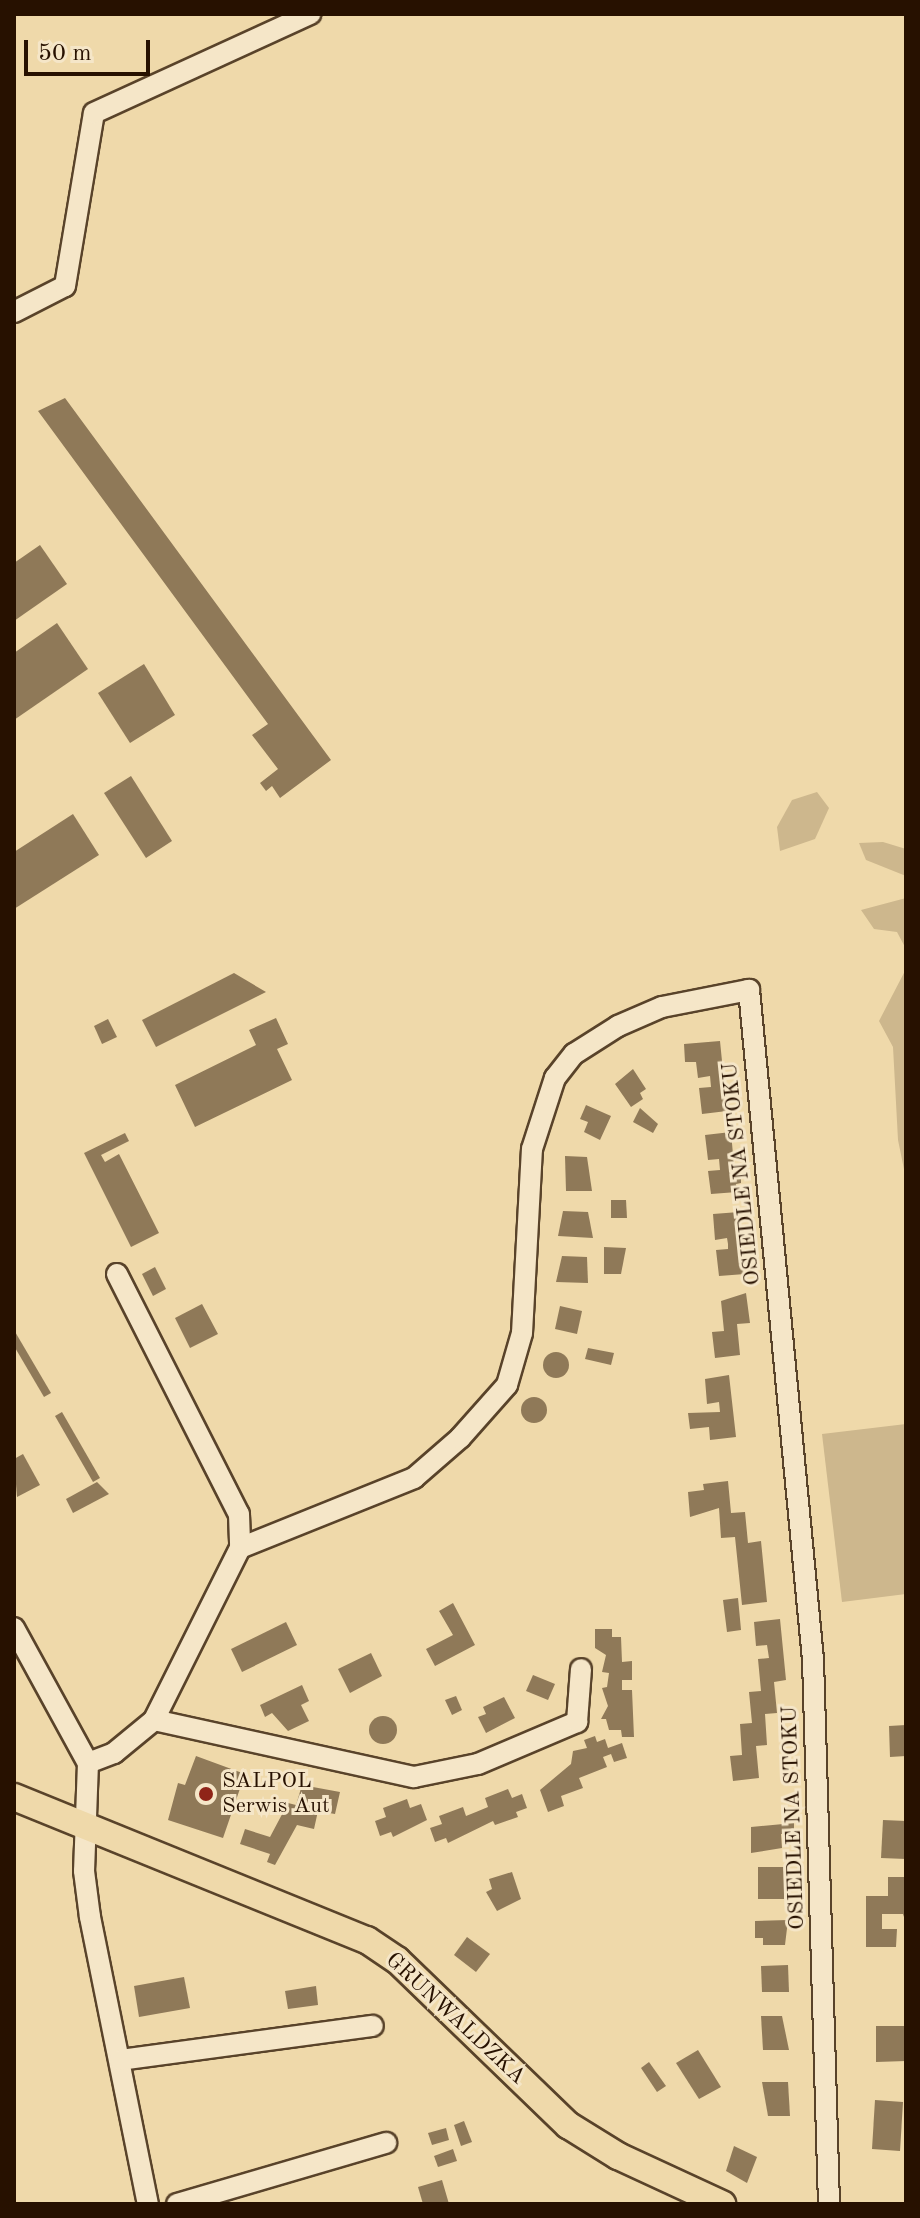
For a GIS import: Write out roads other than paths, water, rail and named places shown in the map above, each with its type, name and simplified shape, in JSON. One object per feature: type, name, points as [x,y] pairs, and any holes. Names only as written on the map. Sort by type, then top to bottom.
[{"type":"main road","name":"GRUNWALDZKA","points":[[14,1797],[337,1924],[367,1940],[397,1960],[568,2125],[618,2156],[722,2204]]},
{"type":"street","points":[[14,312],[65,286],[94,113],[310,14]]},
{"type":"street","name":"OSIEDLE NA STOKU","points":[[240,1548],[414,1478],[460,1438],[507,1385],[522,1333],[532,1149],[555,1078],[574,1054],[618,1026],[662,1007],[749,990],[813,1659],[829,2204]]},
{"type":"street","points":[[88,1763],[114,1753],[154,1720],[240,1548],[239,1514],[117,1274]]},
{"type":"street","points":[[14,1628],[88,1763],[83,1826],[90,1917],[148,2204]]},
{"type":"street","points":[[154,1720],[414,1777],[478,1764],[577,1722],[581,1669]]},
{"type":"street","points":[[120,2060],[373,2026]]},
{"type":"street","points":[[177,2204],[386,2143]]},
{"type":"place","name":"SALPOL Serwis Aut","points":[[206,1794]]}]
